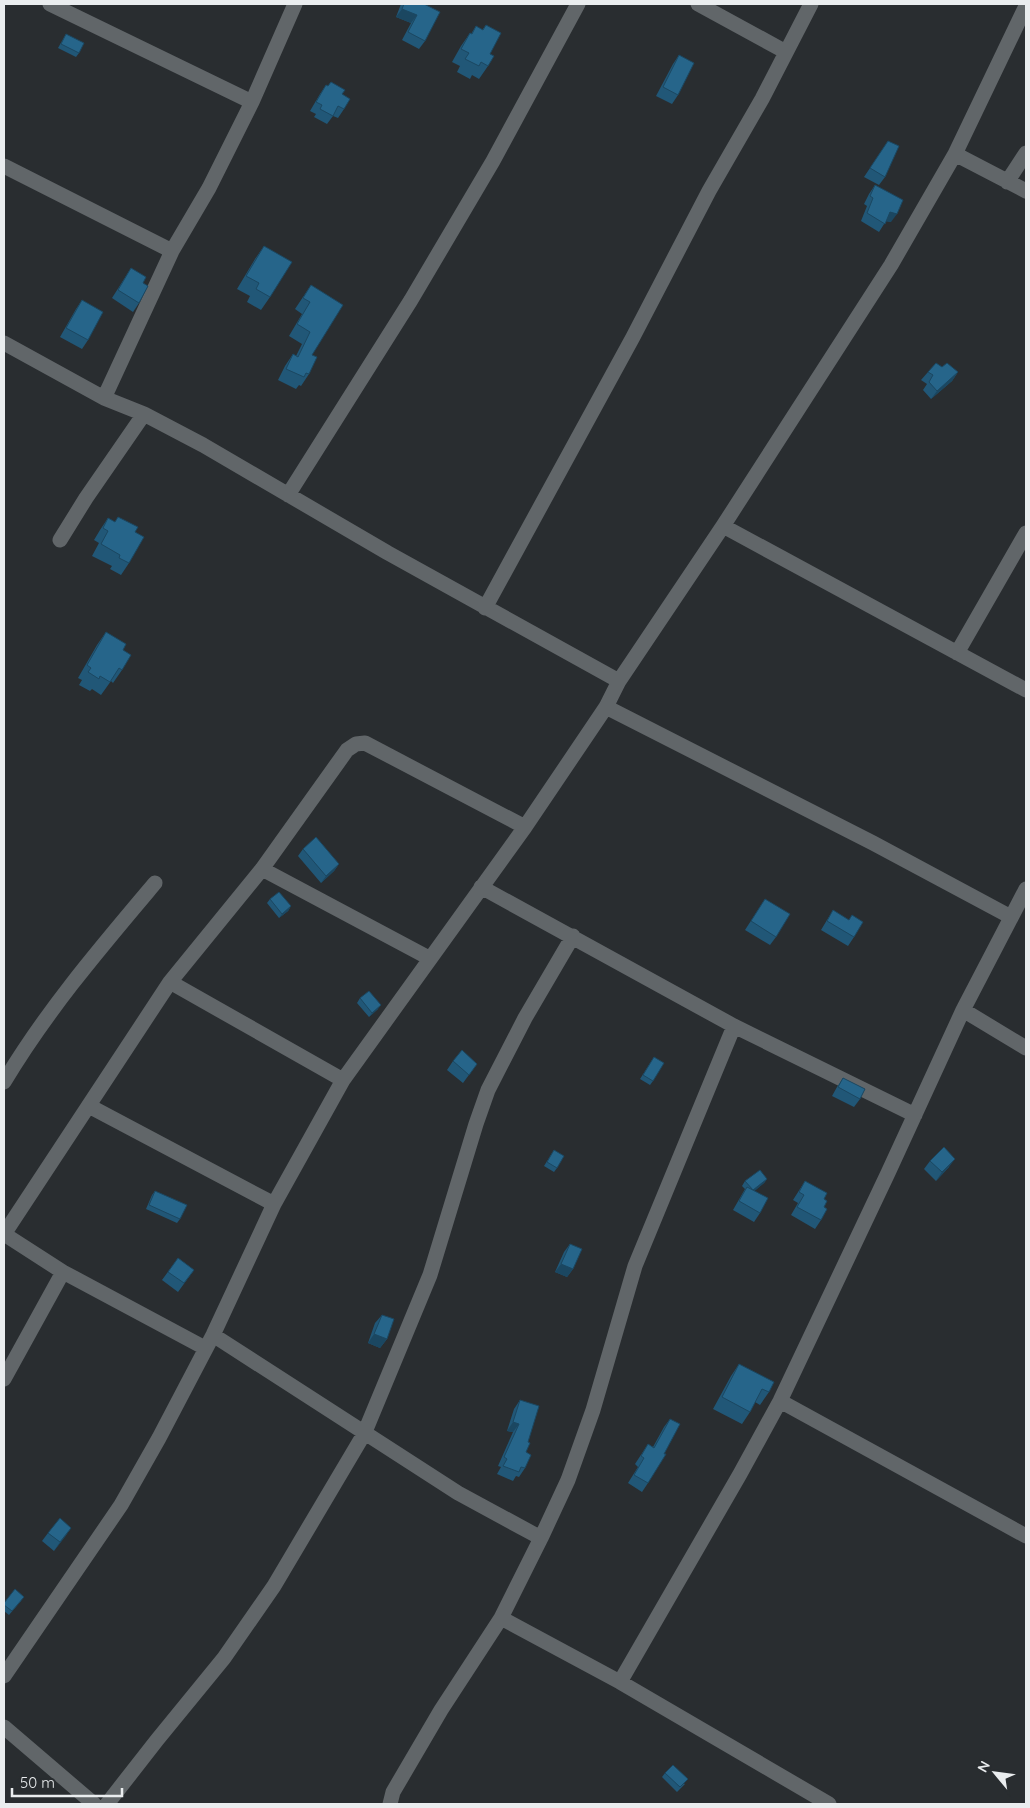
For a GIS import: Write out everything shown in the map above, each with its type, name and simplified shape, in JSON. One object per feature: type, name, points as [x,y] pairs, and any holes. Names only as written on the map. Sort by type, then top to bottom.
[{"type":"street","points":[[50,4],[69,8],[252,102]]},
{"type":"street","points":[[104,398],[172,251],[209,188],[252,102],[295,4]]},
{"type":"street","points":[[288,495],[410,300],[493,161],[578,4]]},
{"type":"street","points":[[698,4],[786,52]]},
{"type":"street","points":[[485,608],[633,337],[709,191],[762,98],[811,4]]},
{"type":"street","points":[[4,1676],[121,1505],[159,1438],[209,1342],[274,1204],[344,1080],[524,827],[606,707],[619,681],[723,526],[891,265],[955,154],[1026,6]]},
{"type":"street","points":[[1007,182],[1026,153]]},
{"type":"street","points":[[955,154],[1026,191]]},
{"type":"street","points":[[4,166],[172,251]]},
{"type":"street","points":[[6,346],[104,398],[144,414],[203,445],[485,608],[619,681]]},
{"type":"street","points":[[60,540],[86,498],[144,414]]},
{"type":"street","points":[[723,526],[1026,690]]},
{"type":"street","points":[[957,653],[1026,533]]},
{"type":"street","points":[[606,707],[873,843],[1011,917]]},
{"type":"street","points":[[524,827],[365,743],[356,744],[348,750],[262,869],[170,982],[4,1234],[64,1272],[209,1342],[364,1434],[458,1493],[542,1538]]},
{"type":"street","points":[[262,869],[429,958]]},
{"type":"street","points":[[4,1082],[25,1046],[60,998],[91,958],[155,883]]},
{"type":"street","points":[[481,887],[734,1026],[915,1115]]},
{"type":"street","points":[[620,1682],[780,1401],[963,1010],[1026,889]]},
{"type":"street","points":[[107,1804],[224,1658],[274,1586],[364,1434],[430,1274],[473,1132],[488,1090],[525,1018],[573,936]]},
{"type":"street","points":[[170,982],[344,1080]]},
{"type":"street","points":[[963,1010],[1026,1048]]},
{"type":"street","points":[[390,1804],[393,1792],[441,1710],[501,1618],[542,1538],[568,1480],[593,1410],[636,1266],[734,1026]]},
{"type":"street","points":[[88,1106],[274,1204]]},
{"type":"street","points":[[4,1379],[64,1272]]},
{"type":"street","points":[[780,1401],[1026,1536]]},
{"type":"street","points":[[501,1618],[620,1682],[812,1800],[829,1804]]},
{"type":"street","points":[[4,1727],[94,1804]]},
{"type":"building","points":[[404,4],[424,4],[440,12],[425,41],[408,32],[417,15],[402,9]]},
{"type":"building","points":[[486,25],[501,33],[490,54],[494,56],[488,66],[481,62],[479,66],[465,59],[469,53],[461,49],[476,26],[483,30]]},
{"type":"building","points":[[66,34],[84,43],[79,53],[61,44]]},
{"type":"building","points":[[679,55],[694,63],[678,95],[663,87]]},
{"type":"building","points":[[331,82],[345,90],[342,94],[350,99],[344,109],[338,106],[333,116],[320,109],[322,105],[316,102],[326,85],[328,86]]},
{"type":"building","points":[[888,141],[899,146],[885,177],[870,168]]},
{"type":"building","points":[[875,185],[903,200],[897,214],[890,212],[885,224],[867,213],[873,198],[870,196]]},
{"type":"building","points":[[264,246],[292,262],[270,297],[256,289],[259,283],[246,276]]},
{"type":"building","points":[[131,268],[146,277],[143,283],[148,286],[139,303],[118,290]]},
{"type":"building","points":[[311,285],[343,305],[312,355],[317,357],[309,374],[306,373],[304,377],[286,369],[293,354],[298,357],[310,332],[297,324],[310,302],[303,298]]},
{"type":"building","points":[[82,300],[103,312],[88,340],[66,328]]},
{"type":"building","points":[[936,363],[942,367],[947,363],[958,372],[937,391],[929,382],[933,375],[928,372]]},
{"type":"building","points":[[118,517],[138,527],[135,532],[144,537],[129,563],[119,558],[120,555],[101,544],[108,531],[103,528],[108,518],[115,522]]},
{"type":"building","points":[[106,632],[126,644],[123,650],[131,655],[122,670],[119,668],[110,682],[100,676],[99,679],[88,672],[91,668],[87,665]]},
{"type":"building","points":[[316,837],[339,864],[326,876],[303,849]]},
{"type":"building","points":[[279,892],[291,906],[282,914],[270,899]]},
{"type":"building","points":[[765,899],[790,914],[776,937],[751,921]]},
{"type":"building","points":[[833,910],[849,920],[852,915],[863,922],[854,937],[827,921]]},
{"type":"building","points":[[369,991],[381,1005],[372,1013],[360,998]]},
{"type":"building","points":[[462,1050],[477,1064],[469,1075],[453,1061]]},
{"type":"building","points":[[654,1057],[664,1063],[653,1081],[643,1075]]},
{"type":"building","points":[[843,1078],[865,1089],[860,1099],[838,1087]]},
{"type":"building","points":[[944,1147],[955,1159],[942,1172],[930,1161]]},
{"type":"building","points":[[554,1150],[564,1156],[557,1168],[547,1162]]},
{"type":"building","points":[[760,1170],[767,1179],[753,1190],[745,1181]]},
{"type":"building","points":[[805,1181],[827,1193],[824,1199],[827,1201],[824,1207],[827,1209],[821,1220],[797,1207],[804,1195],[799,1192]]},
{"type":"building","points":[[747,1187],[768,1198],[760,1213],[739,1201]]},
{"type":"building","points":[[155,1191],[187,1205],[180,1219],[149,1205]]},
{"type":"building","points":[[570,1244],[582,1249],[573,1269],[561,1264]]},
{"type":"building","points":[[178,1258],[194,1270],[184,1283],[168,1272]]},
{"type":"building","points":[[382,1315],[394,1319],[387,1339],[374,1334]]},
{"type":"building","points":[[739,1364],[774,1382],[769,1392],[762,1389],[750,1412],[722,1397]]},
{"type":"building","points":[[520,1400],[539,1406],[526,1452],[531,1455],[525,1468],[521,1467],[519,1472],[503,1466],[507,1459],[504,1457],[519,1424],[513,1422]]},
{"type":"building","points":[[670,1419],[680,1424],[664,1454],[666,1454],[648,1483],[634,1475],[644,1458],[641,1456],[648,1444],[654,1448]]},
{"type":"building","points":[[60,1518],[71,1528],[60,1542],[48,1533]]},
{"type":"building","points":[[15,1589],[24,1597],[12,1611],[4,1603]]},
{"type":"building","points":[[673,1765],[688,1779],[680,1787],[665,1773]]}]
